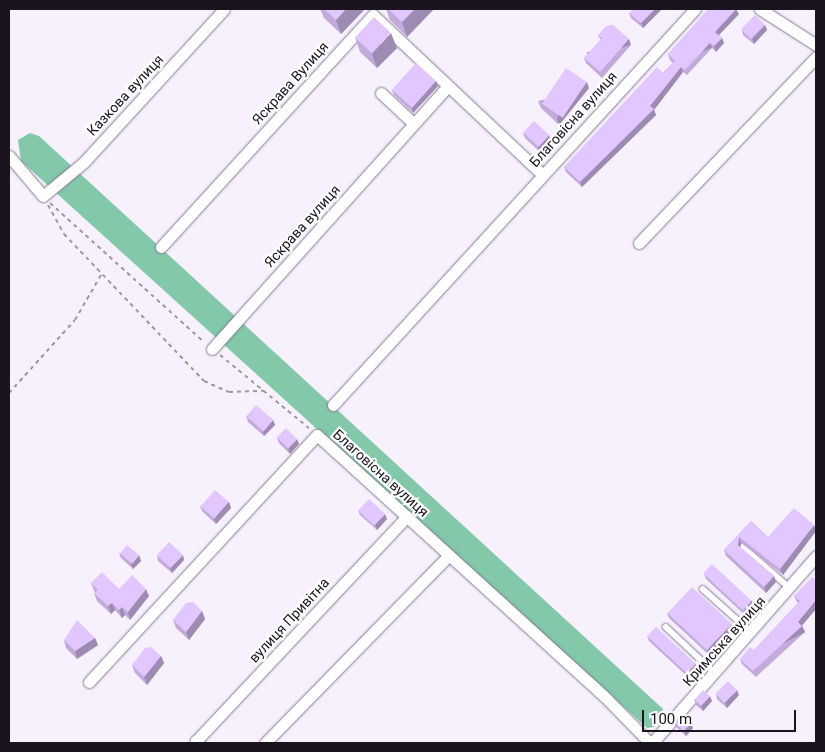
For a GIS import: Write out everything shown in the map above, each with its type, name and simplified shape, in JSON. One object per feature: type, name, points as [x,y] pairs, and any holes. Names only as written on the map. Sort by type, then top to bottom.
[{"type":"street","name":"Казкова вулиця","points":[[43,196],[84,162],[224,9]]},
{"type":"street","name":"Благовісна вулиця","points":[[333,405],[694,9]]},
{"type":"street","points":[[760,9],[816,45]]},
{"type":"street","name":"Яскрава Вулиця","points":[[161,247],[372,15],[448,86]]},
{"type":"street","points":[[639,243],[816,56]]},
{"type":"street","points":[[448,86],[543,175]]},
{"type":"street","name":"Яскрава вулиця","points":[[212,349],[448,86]]},
{"type":"street","points":[[381,93],[414,124]]},
{"type":"street","points":[[9,156],[43,196]]},
{"type":"street","name":"Благовісна вулиця","points":[[89,682],[317,434],[605,697],[651,743]]},
{"type":"street","name":"вулиця Привітна","points":[[199,743],[196,741],[407,516]]},
{"type":"street","points":[[264,743],[449,555]]},
{"type":"street","name":"Кримська вулиця","points":[[651,743],[791,590],[816,556]]},
{"type":"lane","points":[[743,547],[791,590]]},
{"type":"lane","points":[[703,589],[752,633]]},
{"type":"lane","points":[[666,626],[715,674]]},
{"type":"path","points":[[43,196],[64,234],[204,381],[229,392],[264,391]]},
{"type":"path","points":[[43,196],[212,349],[317,434]]},
{"type":"path","points":[[9,393],[75,320],[102,273]]},
{"type":"green space","points":[[30,133],[39,136],[663,709],[654,727],[647,728],[21,161],[18,140]]},
{"type":"building","points":[[324,9],[346,9],[336,20]]},
{"type":"building","points":[[388,9],[415,9],[402,22]]},
{"type":"building","points":[[633,9],[655,9],[641,23],[629,13]]},
{"type":"building","points":[[708,9],[736,9],[715,32],[722,38],[714,46],[710,43],[685,70],[681,67],[650,106],[654,109],[580,182],[564,167],[657,67],[663,73],[675,61],[668,54]]},
{"type":"building","points":[[755,15],[765,25],[751,39],[741,29]]},
{"type":"building","points":[[374,17],[391,33],[372,53],[355,37]]},
{"type":"building","points":[[613,25],[629,39],[600,72],[584,58],[602,38],[598,35],[606,26]]},
{"type":"building","points":[[416,63],[436,81],[412,108],[392,90]]},
{"type":"building","points":[[566,68],[587,82],[563,118],[542,104]]},
{"type":"building","points":[[534,121],[549,135],[538,147],[523,133]]},
{"type":"building","points":[[256,405],[273,420],[264,431],[246,416]]},
{"type":"building","points":[[286,428],[297,439],[288,449],[277,437]]},
{"type":"building","points":[[215,490],[229,502],[214,518],[201,507]]},
{"type":"building","points":[[369,499],[385,514],[374,526],[358,511]]},
{"type":"building","points":[[794,508],[814,525],[780,569],[739,537],[738,545],[774,576],[764,587],[724,550],[751,521],[768,537]]},
{"type":"building","points":[[169,542],[183,555],[171,568],[157,555]]},
{"type":"building","points":[[127,545],[139,555],[132,564],[120,553]]},
{"type":"building","points":[[712,564],[751,601],[743,610],[703,574]]},
{"type":"building","points":[[102,572],[119,589],[132,575],[146,589],[128,612],[122,607],[119,610],[112,603],[108,606],[94,593],[98,590],[91,583]]},
{"type":"building","points":[[812,577],[816,580],[816,600],[798,622],[802,626],[753,671],[740,659],[750,647],[754,650],[800,601],[794,596]]},
{"type":"building","points":[[692,587],[731,624],[707,650],[667,613]]},
{"type":"building","points":[[193,602],[202,611],[186,632],[173,620],[186,603]]},
{"type":"building","points":[[77,620],[95,638],[75,651],[64,640]]},
{"type":"building","points":[[656,627],[695,664],[687,673],[647,637]]},
{"type":"building","points":[[151,647],[161,656],[144,677],[132,665],[145,648]]},
{"type":"building","points":[[728,681],[737,690],[724,703],[715,694]]},
{"type":"building","points":[[703,690],[710,696],[701,706],[694,700]]},
{"type":"building","points":[[682,714],[691,723],[683,731],[674,722]]}]
